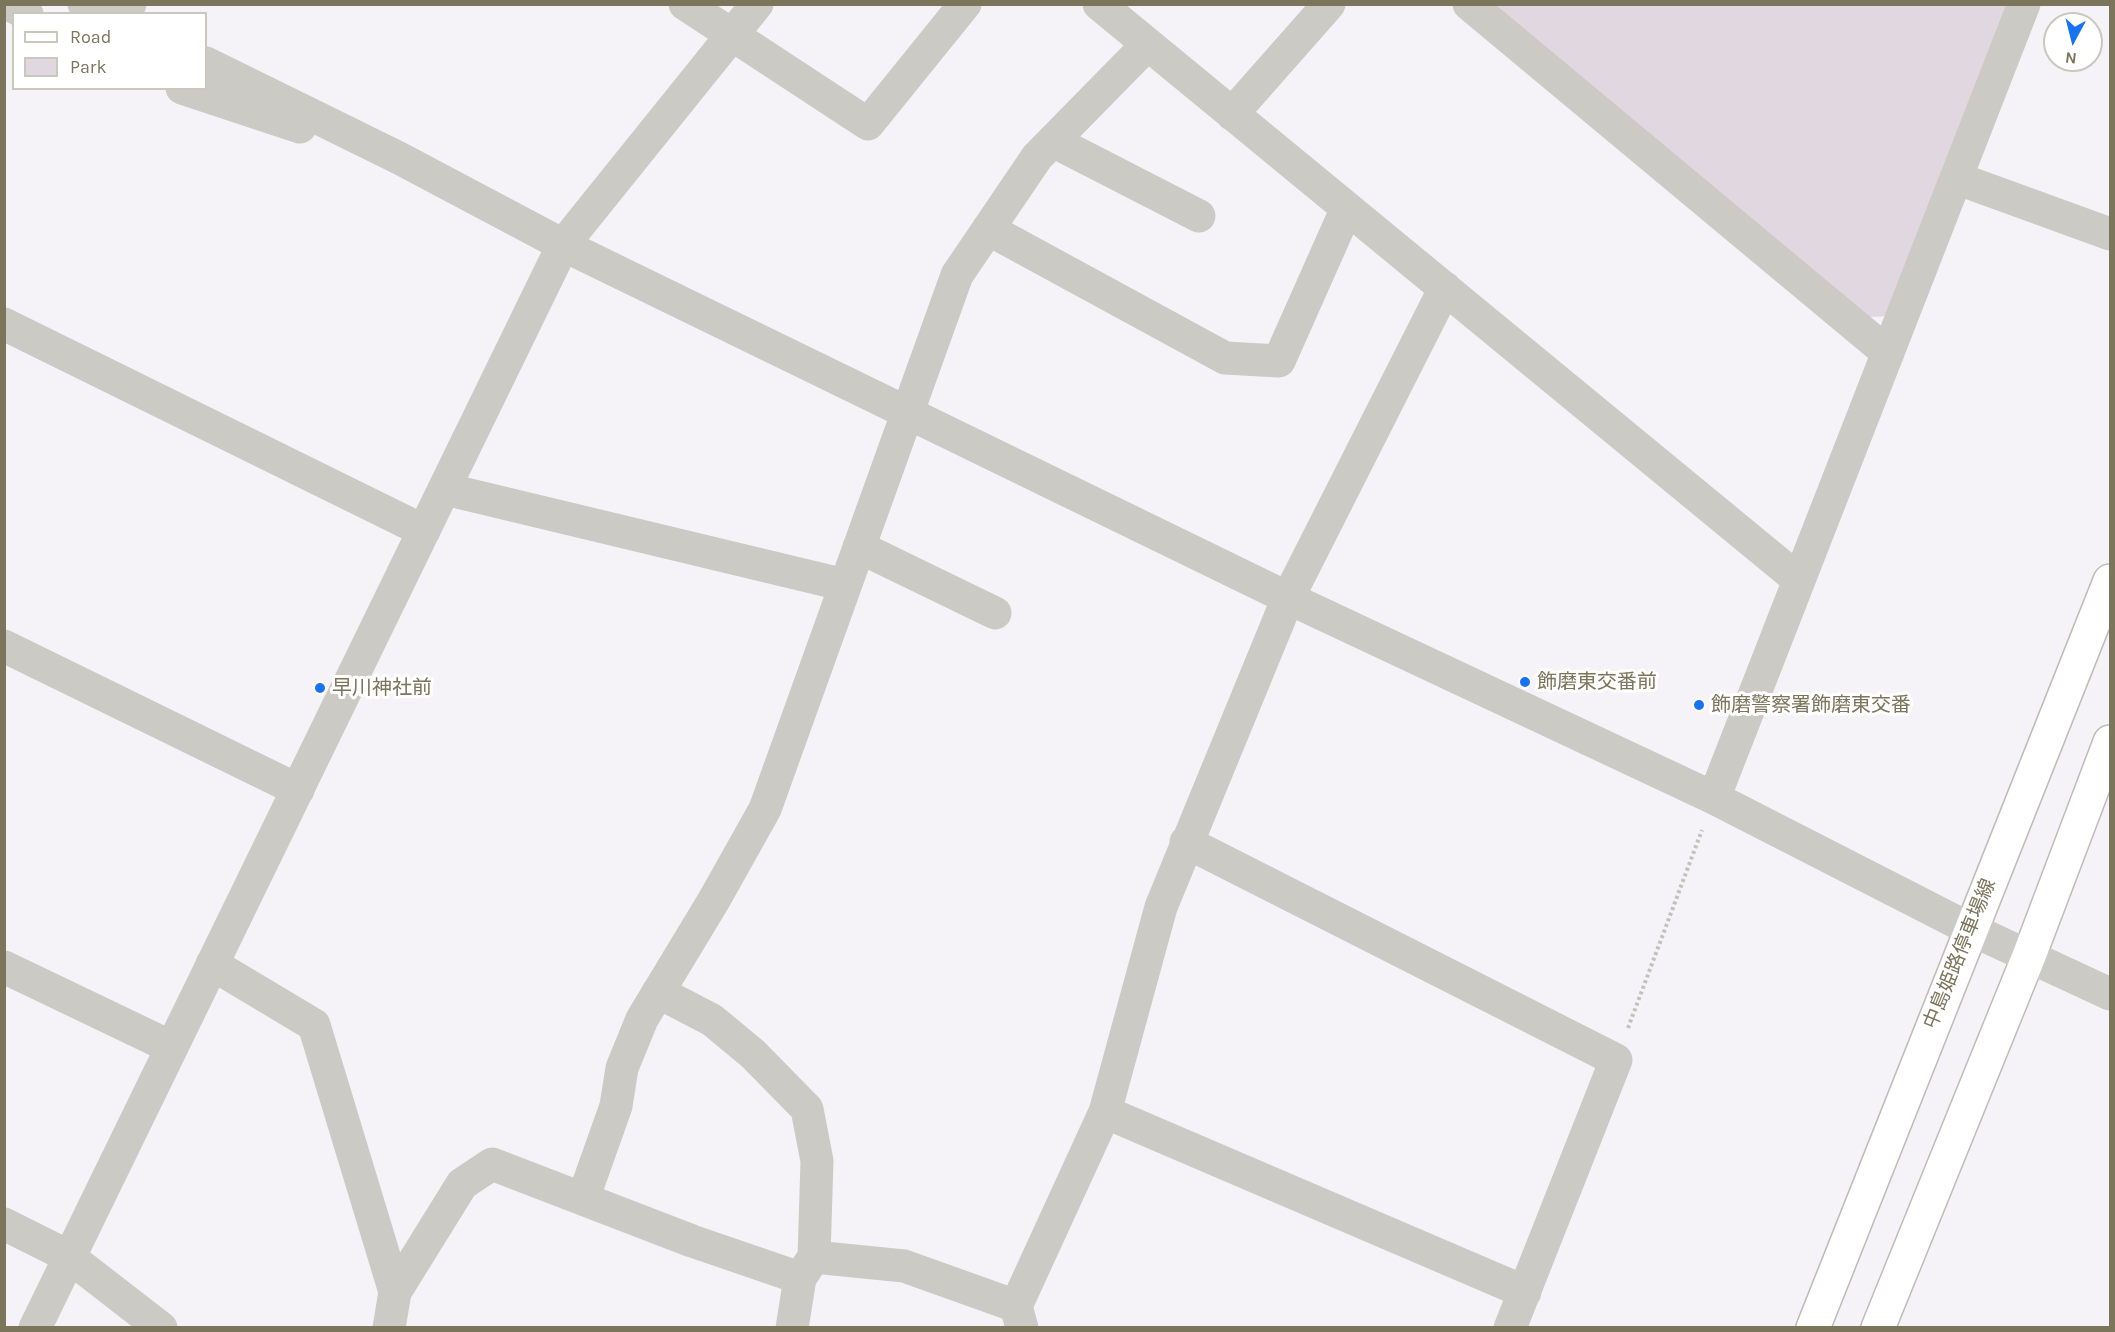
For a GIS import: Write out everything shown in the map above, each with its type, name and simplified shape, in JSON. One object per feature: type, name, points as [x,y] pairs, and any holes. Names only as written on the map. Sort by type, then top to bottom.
[{"type":"main road","name":"中島姫路停車場線","points":[[1813,1328],[2110,581]]},
{"type":"main road","points":[[1878,1328],[2029,956],[2110,742]]},
{"type":"street","points":[[8,4],[23,12]]},
{"type":"street","points":[[84,4],[99,12]]},
{"type":"street","points":[[685,4],[868,124],[965,4]]},
{"type":"street","points":[[35,1328],[68,1256],[563,245],[757,4]]},
{"type":"street","points":[[1099,4],[1799,580]]},
{"type":"street","points":[[1232,114],[1329,4]]},
{"type":"street","points":[[1469,4],[1888,353]]},
{"type":"street","points":[[1714,798],[2024,4]]},
{"type":"street","points":[[583,1198],[616,1106],[622,1068],[642,1019],[714,900],[765,809],[957,275],[1037,157],[1147,45]]},
{"type":"street","points":[[207,63],[399,158],[563,245],[1288,598],[1714,798],[1970,929],[2110,994]]},
{"type":"street","points":[[186,90],[399,158]]},
{"type":"street","points":[[1053,141],[1199,216]]},
{"type":"street","points":[[1956,178],[2110,234]]},
{"type":"street","points":[[988,230],[1225,358],[1279,361],[1347,208]]},
{"type":"street","points":[[389,1328],[394,1292],[462,1184],[492,1164],[693,1241],[807,1268],[904,1266],[1019,1317],[1106,1112],[1161,907],[1186,842],[1288,598],[1445,288]]},
{"type":"street","points":[[4,324],[424,531]]},
{"type":"street","points":[[445,489],[845,585]]},
{"type":"street","points":[[859,546],[995,613]]},
{"type":"street","points":[[4,646],[298,790]]},
{"type":"street","points":[[1186,842],[1616,1060],[1510,1328]]},
{"type":"street","points":[[212,963],[314,1025],[394,1292]]},
{"type":"street","points":[[4,967],[171,1047]]},
{"type":"street","points":[[657,992],[712,1020],[753,1054],[807,1109],[817,1161],[807,1268],[792,1328]]},
{"type":"street","points":[[1106,1112],[1525,1292]]},
{"type":"street","points":[[4,1224],[68,1256],[161,1328]]},
{"type":"path","points":[[1616,1060],[1714,798]]},
{"type":"green space","points":[[1495,5],[2014,5],[1891,316],[1870,317]]},
{"type":"place","name":"飾磨東交番前","points":[[1525,682]]},
{"type":"place","name":"早川神社前","points":[[320,688]]},
{"type":"place","name":"飾磨警察署飾磨東交番","points":[[1699,705]]}]
